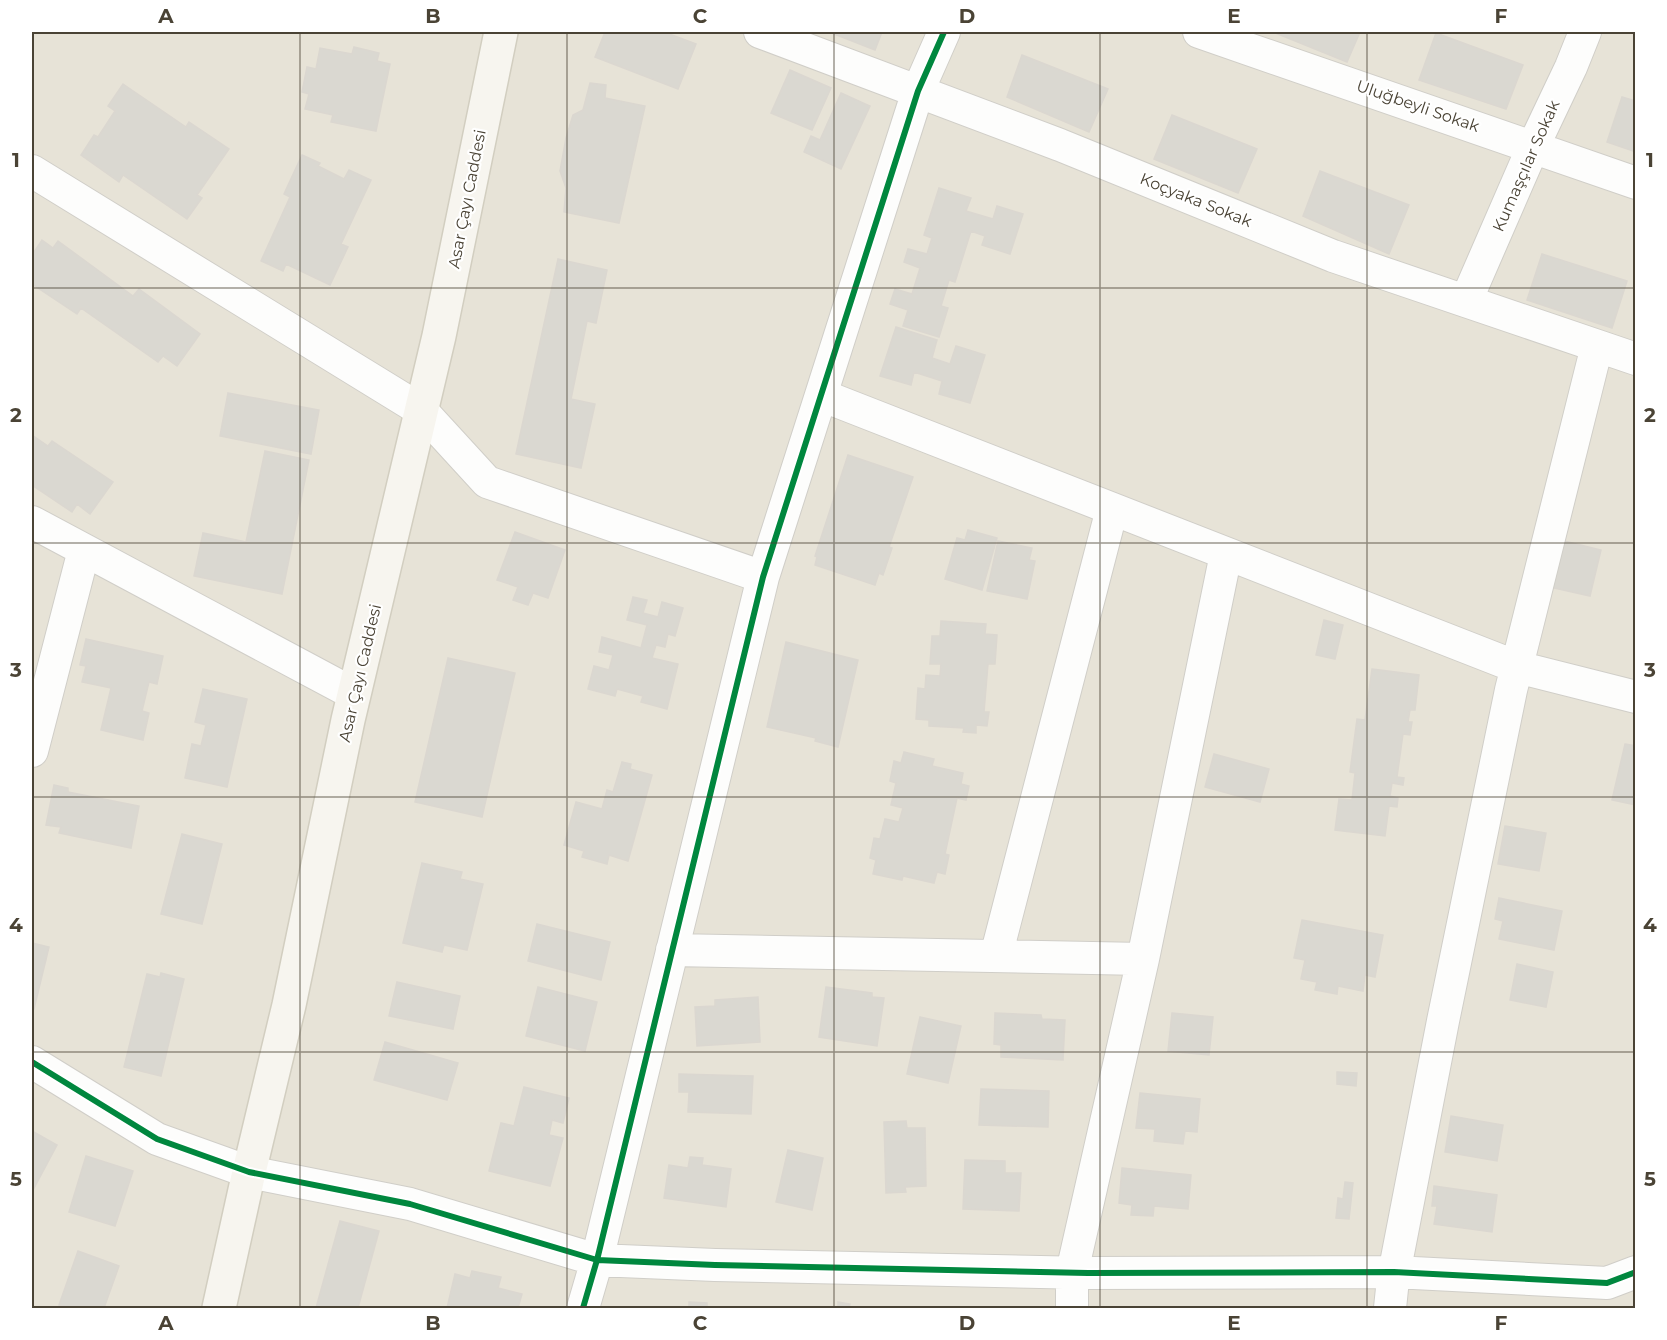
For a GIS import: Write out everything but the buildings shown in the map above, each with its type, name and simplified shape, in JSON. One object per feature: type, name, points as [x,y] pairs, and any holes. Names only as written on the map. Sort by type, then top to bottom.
[{"type":"street","name":"Koçyaka Sokak","points":[[760,32],[1060,145],[1333,256],[1635,359]]},
{"type":"street","points":[[583,1308],[597,1260],[763,577],[918,91],[944,32]]},
{"type":"street","name":"Uluğbeyli Sokak","points":[[1200,32],[1635,183]]},
{"type":"street","name":"Kumaşçılar Sokak","points":[[1466,301],[1585,32]]},
{"type":"street","name":"Asar Çayı Caddesi","points":[[219,1308],[289,1005],[354,694],[439,336],[501,33]]},
{"type":"street","points":[[32,171],[421,410],[487,482],[763,577]]},
{"type":"street","points":[[1390,1308],[1394,1272],[1445,1009],[1517,668],[1597,346]]},
{"type":"street","points":[[821,395],[1517,668],[1635,697]]},
{"type":"street","points":[[996,956],[1112,509]]},
{"type":"street","points":[[32,522],[354,694]]},
{"type":"street","points":[[32,751],[84,550]]},
{"type":"street","points":[[1072,1308],[1072,1272],[1143,959],[1226,554]]},
{"type":"street","points":[[672,950],[1143,959]]},
{"type":"street","points":[[32,1062],[157,1139],[249,1172],[410,1204],[597,1260],[715,1265],[1072,1272],[1394,1272],[1607,1283],[1635,1272]]},
{"type":"shaded area","points":[[32,32],[1635,32],[1635,1308],[32,1308]]},
{"type":"cycle path","points":[[583,1308],[597,1260],[763,577],[918,91],[944,32]]},
{"type":"cycle path","points":[[32,1062],[157,1139],[249,1172],[410,1204],[597,1260],[715,1265],[1088,1273],[1394,1272],[1607,1283],[1636,1272]]}]
